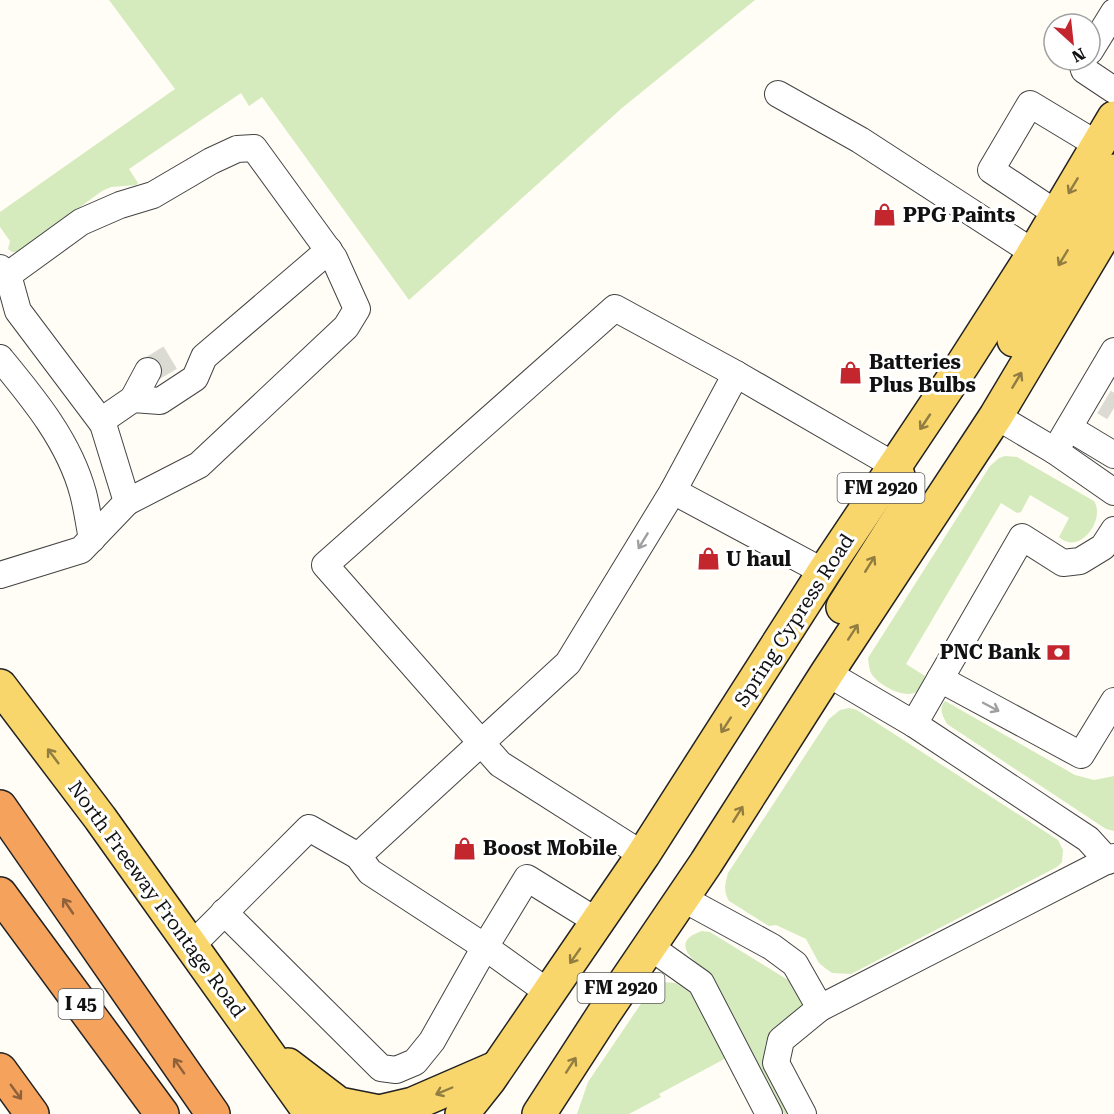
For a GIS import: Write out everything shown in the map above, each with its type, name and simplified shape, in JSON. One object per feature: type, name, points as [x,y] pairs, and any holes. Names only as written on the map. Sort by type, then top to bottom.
[{"type":"highway","points":[[0,807],[213,1114]]},
{"type":"highway","name":"I 45","points":[[0,894],[162,1114]]},
{"type":"highway","points":[[0,1070],[32,1114]]},
{"type":"main road","name":"Spring Cypress Road","points":[[462,1114],[498,1067],[643,855],[824,572],[896,466],[1034,253],[1057,214],[1106,158],[1114,117]]},
{"type":"main road","points":[[996,416],[985,389],[1106,158]]},
{"type":"main road","name":"FM 2920","points":[[539,1114],[706,863],[826,673],[996,416],[1114,218]]},
{"type":"main road","points":[[826,673],[826,634],[907,506],[896,466]]},
{"type":"main road","name":"North Freeway Frontage Road","points":[[0,686],[100,818],[261,1044],[303,1107]]},
{"type":"main road","points":[[261,1044],[339,1104],[379,1112],[413,1104],[498,1067]]},
{"type":"lane","points":[[1102,32],[1114,12]]},
{"type":"lane","points":[[1087,72],[1114,90]]},
{"type":"lane","points":[[778,94],[860,140],[1034,253]]},
{"type":"lane","points":[[1057,214],[991,170],[1030,104],[1106,158]]},
{"type":"lane","points":[[0,575],[81,550],[127,502],[199,465],[346,327],[357,309],[334,258],[254,148],[237,149],[211,161],[153,195],[81,222],[4,272],[18,311],[101,421],[127,502]]},
{"type":"lane","points":[[133,399],[160,401],[195,378],[193,354],[328,250]]},
{"type":"lane","points":[[643,855],[500,764],[325,565],[615,308],[896,466]]},
{"type":"lane","points":[[0,358],[31,396],[67,451],[83,493],[92,539]]},
{"type":"lane","points":[[1055,451],[1069,428],[1097,398],[1111,363]]},
{"type":"lane","points":[[101,421],[133,399],[148,371]]},
{"type":"lane","points":[[358,856],[568,663],[673,491],[736,374]]},
{"type":"lane","points":[[996,416],[1055,451],[1114,492]]},
{"type":"lane","points":[[1069,428],[1114,455]]},
{"type":"lane","points":[[673,491],[824,572]]},
{"type":"lane","points":[[914,724],[1022,537],[1063,563],[1080,561],[1110,546]]},
{"type":"lane","points":[[803,1114],[776,1063],[782,1041],[820,1008],[1111,859],[1088,839],[914,724],[826,673]]},
{"type":"lane","points":[[940,679],[1081,755],[1114,701]]},
{"type":"lane","points":[[191,946],[309,828],[358,856],[370,872],[485,947],[549,993]]},
{"type":"lane","points":[[224,912],[381,1068],[396,1070],[415,1062],[432,1041],[527,878],[598,922]]},
{"type":"lane","points":[[681,898],[772,947],[795,964],[820,1008]]},
{"type":"lane","points":[[649,946],[700,983],[769,1114]]},
{"type":"green space","points":[[109,0],[755,0],[622,108],[409,300],[262,97],[249,106],[241,93],[129,169],[138,183],[136,185],[111,187],[102,191],[18,252],[8,249],[10,241],[0,227],[0,212],[175,89]]},
{"type":"green space","points":[[1005,456],[1017,457],[1094,501],[1097,509],[1093,526],[1082,539],[1067,542],[1059,537],[1069,518],[1030,495],[1021,512],[1017,513],[1001,503],[906,664],[925,676],[921,687],[911,694],[893,690],[873,676],[868,658],[990,466]]},
{"type":"green space","points":[[945,701],[1075,775],[1094,780],[1114,776],[1114,831],[1106,829],[947,724],[942,710]]},
{"type":"green space","points":[[849,708],[857,710],[1058,840],[1063,850],[1062,862],[1057,867],[851,974],[832,973],[819,963],[806,939],[776,925],[769,926],[729,901],[725,887],[728,873],[829,719],[840,710]]},
{"type":"green space","points":[[702,931],[710,932],[793,983],[803,1003],[795,1015],[772,1032],[765,1048],[767,1063],[792,1114],[784,1114],[710,973],[687,952],[685,946],[687,941]]},
{"type":"green space","points":[[662,982],[676,983],[699,999],[728,1057],[659,1094],[661,1097],[629,1114],[577,1114],[588,1082],[653,986]]},
{"type":"tunnel","points":[[148,371],[181,351]]},
{"type":"tunnel","points":[[1104,402],[1114,408]]},
{"type":"place","name":"PPG Paints","points":[[885,215]]},
{"type":"place","name":"Batteries Plus Bulbs","points":[[851,373]]},
{"type":"place","name":"U haul","points":[[708,559]]},
{"type":"place","name":"PNC Bank","points":[[1059,652]]},
{"type":"place","name":"Boost Mobile","points":[[465,848]]}]
